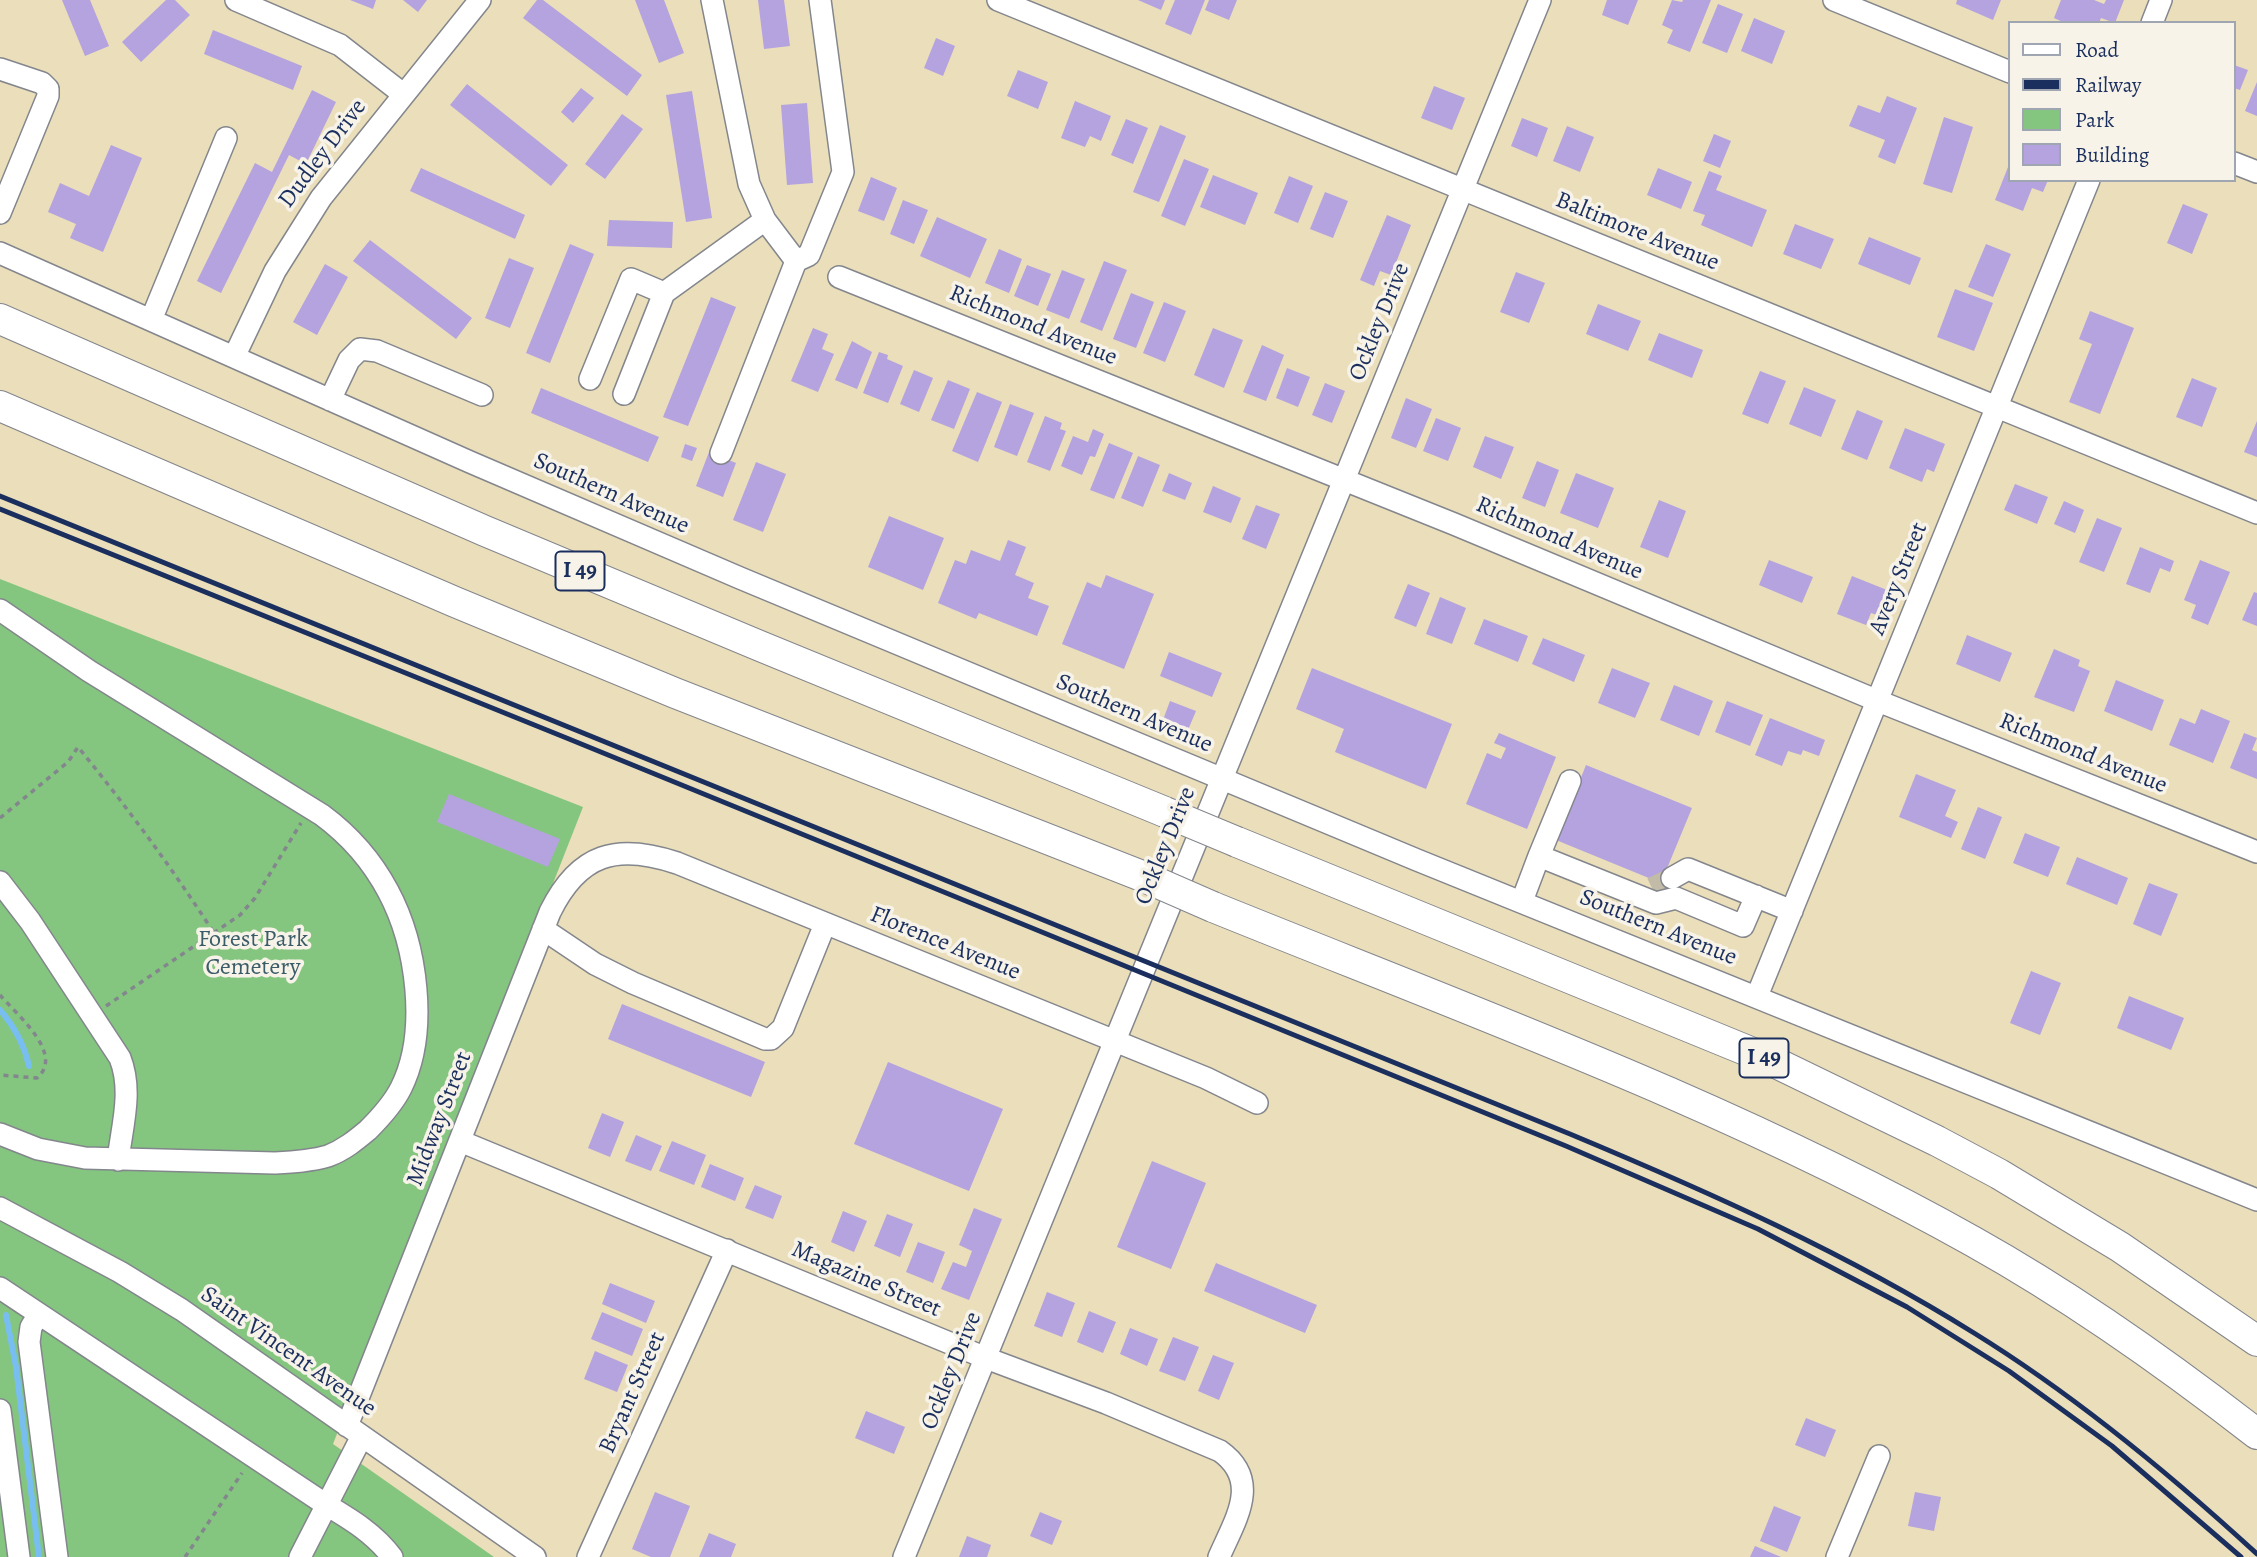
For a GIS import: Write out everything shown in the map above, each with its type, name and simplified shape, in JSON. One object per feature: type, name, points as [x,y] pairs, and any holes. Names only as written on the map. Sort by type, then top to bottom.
[{"type":"highway","name":"I 49","points":[[0,319],[749,642],[1770,1060],[1937,1141],[2009,1180],[2110,1241],[2257,1341]]},
{"type":"highway","points":[[0,406],[443,597],[662,688],[1143,876],[1213,907],[1679,1095],[1878,1191],[1984,1247],[2086,1310],[2185,1378],[2257,1434]]},
{"type":"street","points":[[236,0],[340,45],[403,94]]},
{"type":"street","name":"Dudley Drive","points":[[234,357],[270,280],[321,198],[480,0]]},
{"type":"street","points":[[712,0],[749,184],[765,220],[796,261]]},
{"type":"street","points":[[721,453],[796,261],[809,254],[843,172],[820,0]]},
{"type":"street","name":"Baltimore Avenue","points":[[998,0],[2257,513]]},
{"type":"street","name":"Ockley Drive","points":[[904,1557],[1540,0]]},
{"type":"street","points":[[1835,0],[2008,71]]},
{"type":"street","points":[[2153,21],[2161,0]]},
{"type":"street","points":[[0,69],[42,83],[48,89],[48,96],[0,213]]},
{"type":"street","points":[[151,320],[226,138]]},
{"type":"street","points":[[2236,164],[2257,172]]},
{"type":"street","name":"Avery Street","points":[[1757,996],[2088,182]]},
{"type":"street","points":[[624,394],[664,293],[765,220]]},
{"type":"street","name":"Southern Avenue","points":[[0,253],[709,565],[1222,779],[2257,1200]]},
{"type":"street","name":"Richmond Avenue","points":[[839,277],[1345,479],[1878,701],[2257,852]]},
{"type":"street","points":[[590,379],[631,279],[664,293]]},
{"type":"street","points":[[330,400],[349,360],[360,349],[377,351],[482,395]]},
{"type":"street","points":[[0,610],[89,671],[335,825],[359,848],[381,877],[403,927],[417,1007],[414,1053],[401,1088],[381,1118],[353,1143],[328,1156],[275,1163],[118,1160],[54,1154],[0,1134]]},
{"type":"street","points":[[1522,901],[1570,781]]},
{"type":"street","name":"Florence Avenue","points":[[609,855],[634,853],[662,858],[1206,1078],[1257,1103]]},
{"type":"street","name":"Midway Street","points":[[300,1557],[326,1504],[460,1141],[557,897],[573,875],[609,855]]},
{"type":"street","points":[[1539,856],[1644,892],[1656,903],[1679,881]]},
{"type":"street","points":[[1679,881],[1743,926],[1756,896]]},
{"type":"street","points":[[1679,881],[1756,896],[1792,911]]},
{"type":"street","points":[[0,882],[30,921],[120,1058],[127,1079],[118,1160]]},
{"type":"street","points":[[543,929],[595,964],[633,983],[765,1039],[777,1035],[783,1028],[825,924]]},
{"type":"street","name":"Magazine Street","points":[[460,1141],[986,1358],[1106,1403],[1220,1451],[1235,1464],[1244,1492],[1219,1557]]},
{"type":"street","name":"Saint Vincent Avenue","points":[[0,1208],[110,1266],[182,1310],[535,1557]]},
{"type":"street","name":"Bryant Street","points":[[588,1557],[727,1250]]},
{"type":"street","points":[[0,1288],[364,1528],[392,1557]]},
{"type":"street","points":[[39,1314],[31,1327],[29,1342],[57,1557]]},
{"type":"street","points":[[0,1410],[19,1557]]},
{"type":"street","points":[[1837,1557],[1879,1456]]},
{"type":"path","points":[[0,818],[68,762],[78,747],[125,803],[214,933]]},
{"type":"path","points":[[93,1015],[248,908],[310,809]]},
{"type":"path","points":[[0,995],[41,1043],[47,1057],[44,1071],[37,1078],[0,1075]]},
{"type":"path","points":[[186,1557],[253,1456]]},
{"type":"green space","name":"Forest Park Cemetery","points":[[0,579],[583,807],[333,1444],[494,1557],[0,1557]]},
{"type":"building","points":[[62,0],[90,0],[109,46],[85,56]]},
{"type":"building","points":[[166,0],[175,0],[190,15],[141,62],[122,42]]},
{"type":"building","points":[[350,0],[376,0],[373,9]]},
{"type":"building","points":[[403,0],[427,0],[418,12]]},
{"type":"building","points":[[537,0],[543,0],[642,75],[627,96],[523,18]]},
{"type":"building","points":[[635,0],[664,0],[684,53],[659,63]]},
{"type":"building","points":[[758,0],[784,0],[790,46],[764,49]]},
{"type":"building","points":[[1138,0],[1165,0],[1161,10]]},
{"type":"building","points":[[1175,0],[1205,0],[1191,35],[1165,24]]},
{"type":"building","points":[[1209,0],[1237,0],[1229,20],[1205,10]]},
{"type":"building","points":[[1607,0],[1638,0],[1628,25],[1602,15]]},
{"type":"building","points":[[1672,0],[1711,0],[1690,52],[1667,43],[1673,30],[1662,25]]},
{"type":"building","points":[[1957,0],[2001,0],[1993,20],[1956,4]]},
{"type":"building","points":[[2061,0],[2094,0],[2104,4],[2106,0],[2124,0],[2116,21],[2101,18],[2100,21],[2061,21],[2054,18]]},
{"type":"building","points":[[1718,4],[1743,14],[1727,53],[1702,43]]},
{"type":"building","points":[[1754,18],[1785,31],[1772,64],[1741,51]]},
{"type":"building","points":[[213,30],[302,66],[293,90],[204,54]]},
{"type":"building","points":[[936,38],[955,46],[943,76],[924,68]]},
{"type":"building","points":[[2236,66],[2248,70],[2240,90],[2236,89]]},
{"type":"building","points":[[1018,70],[1048,82],[1038,109],[1007,96]]},
{"type":"building","points":[[2257,82],[2257,116],[2245,111]]},
{"type":"building","points":[[467,84],[568,165],[551,186],[450,105]]},
{"type":"building","points":[[1434,86],[1465,98],[1452,130],[1421,118]]},
{"type":"building","points":[[581,88],[594,98],[573,123],[561,112]]},
{"type":"building","points":[[312,90],[336,102],[306,164],[289,155],[221,293],[197,281],[255,163],[272,172]]},
{"type":"building","points":[[692,91],[712,218],[686,222],[666,95]]},
{"type":"building","points":[[1887,96],[1917,108],[1895,164],[1878,157],[1885,140],[1849,126],[1858,105],[1880,113]]},
{"type":"building","points":[[1075,101],[1111,116],[1101,141],[1090,136],[1085,147],[1061,138]]},
{"type":"building","points":[[807,103],[813,183],[787,185],[781,105]]},
{"type":"building","points":[[622,114],[643,129],[605,179],[585,164]]},
{"type":"building","points":[[1944,117],[1973,127],[1952,193],[1923,184]]},
{"type":"building","points":[[1522,118],[1548,128],[1537,157],[1511,146]]},
{"type":"building","points":[[1126,119],[1148,128],[1133,164],[1111,155]]},
{"type":"building","points":[[1160,125],[1186,136],[1159,202],[1133,192]]},
{"type":"building","points":[[1567,126],[1594,137],[1580,172],[1553,161]]},
{"type":"building","points":[[1714,134],[1731,141],[1720,168],[1703,161]]},
{"type":"building","points":[[111,145],[142,158],[103,252],[70,238],[76,224],[48,212],[60,183],[89,196]]},
{"type":"building","points":[[1184,159],[1209,169],[1185,226],[1161,216]]},
{"type":"building","points":[[2008,167],[2008,182],[2047,182],[2043,192],[2032,188],[2023,211],[1995,200]]},
{"type":"building","points":[[421,168],[525,215],[515,239],[410,191]]},
{"type":"building","points":[[1658,168],[1692,182],[1681,209],[1647,195]]},
{"type":"building","points":[[1709,171],[1722,176],[1716,190],[1767,210],[1752,247],[1701,225],[1705,215],[1693,211]]},
{"type":"building","points":[[1213,175],[1258,193],[1245,225],[1200,207]]},
{"type":"building","points":[[1289,176],[1313,186],[1298,223],[1274,213]]},
{"type":"building","points":[[871,177],[897,188],[884,221],[858,211]]},
{"type":"building","points":[[1325,192],[1348,201],[1333,238],[1310,229]]},
{"type":"building","points":[[903,200],[928,210],[914,244],[890,234]]},
{"type":"building","points":[[2183,204],[2208,214],[2192,254],[2167,243]]},
{"type":"building","points":[[1387,215],[1411,225],[1391,275],[1380,271],[1374,286],[1360,280]]},
{"type":"building","points":[[937,217],[987,239],[970,278],[920,256]]},
{"type":"building","points":[[609,220],[673,222],[672,248],[607,246]]},
{"type":"building","points":[[1795,224],[1834,239],[1821,269],[1783,254]]},
{"type":"building","points":[[1869,237],[1921,258],[1910,285],[1858,264]]},
{"type":"building","points":[[370,240],[472,318],[456,339],[353,261]]},
{"type":"building","points":[[570,244],[594,254],[550,363],[526,353]]},
{"type":"building","points":[[1986,244],[2011,254],[1993,297],[1968,287]]},
{"type":"building","points":[[999,249],[1022,259],[1009,293],[985,283]]},
{"type":"building","points":[[509,258],[534,268],[510,328],[485,318]]},
{"type":"building","points":[[1104,261],[1127,270],[1102,331],[1080,322]]},
{"type":"building","points":[[325,264],[348,277],[317,335],[293,322]]},
{"type":"building","points":[[1027,265],[1051,274],[1038,306],[1014,296]]},
{"type":"building","points":[[1062,270],[1085,279],[1069,319],[1046,310]]},
{"type":"building","points":[[1516,272],[1545,283],[1529,323],[1500,312]]},
{"type":"building","points":[[1955,289],[1993,303],[1974,351],[1937,337]]},
{"type":"building","points":[[1131,293],[1154,302],[1136,348],[1113,339]]},
{"type":"building","points":[[711,297],[736,307],[688,426],[663,417]]},
{"type":"building","points":[[1164,302],[1186,311],[1165,362],[1143,353]]},
{"type":"building","points":[[1598,304],[1641,321],[1628,351],[1586,334]]},
{"type":"building","points":[[2090,311],[2134,328],[2100,414],[2069,402],[2092,344],[2079,339]]},
{"type":"building","points":[[813,328],[828,334],[822,349],[834,354],[818,392],[791,381]]},
{"type":"building","points":[[1213,328],[1243,340],[1224,388],[1194,375]]},
{"type":"building","points":[[1659,333],[1703,350],[1692,378],[1648,360]]},
{"type":"building","points":[[852,341],[872,352],[857,389],[835,380]]},
{"type":"building","points":[[1262,345],[1284,355],[1266,401],[1243,392]]},
{"type":"building","points":[[879,352],[903,366],[888,403],[863,393]]},
{"type":"building","points":[[1287,368],[1310,377],[1298,407],[1276,398]]},
{"type":"building","points":[[914,370],[933,378],[919,412],[900,404]]},
{"type":"building","points":[[1760,371],[1786,381],[1768,424],[1742,414]]},
{"type":"building","points":[[2192,378],[2217,388],[2202,427],[2176,417]]},
{"type":"building","points":[[948,380],[970,389],[954,429],[931,420]]},
{"type":"building","points":[[1325,383],[1345,391],[1332,423],[1312,415]]},
{"type":"building","points":[[1804,387],[1836,400],[1821,437],[1789,424]]},
{"type":"building","points":[[541,388],[659,437],[648,462],[531,413]]},
{"type":"building","points":[[977,392],[1002,402],[978,462],[952,451]]},
{"type":"building","points":[[1406,398],[1432,409],[1416,448],[1391,438]]},
{"type":"building","points":[[1010,404],[1034,413],[1017,456],[994,447]]},
{"type":"building","points":[[1857,410],[1883,421],[1867,460],[1841,449]]},
{"type":"building","points":[[1045,416],[1062,423],[1060,429],[1066,431],[1050,471],[1027,462]]},
{"type":"building","points":[[1436,418],[1461,428],[1448,461],[1423,451]]},
{"type":"building","points":[[2257,421],[2257,457],[2244,452]]},
{"type":"building","points":[[1905,428],[1945,444],[1934,472],[1927,469],[1922,482],[1889,468]]},
{"type":"building","points":[[1093,429],[1104,434],[1095,457],[1090,456],[1082,475],[1061,466],[1073,436],[1088,442]]},
{"type":"building","points":[[1485,436],[1514,447],[1501,479],[1473,467]]},
{"type":"building","points":[[1109,443],[1133,453],[1114,499],[1090,490]]},
{"type":"building","points":[[685,444],[697,448],[692,461],[681,457]]},
{"type":"building","points":[[709,452],[736,463],[723,497],[696,486]]},
{"type":"building","points":[[1138,456],[1160,465],[1143,507],[1121,498]]},
{"type":"building","points":[[1537,461],[1559,470],[1545,507],[1522,498]]},
{"type":"building","points":[[756,462],[786,474],[763,532],[733,520]]},
{"type":"building","points":[[1169,473],[1192,483],[1185,500],[1162,491]]},
{"type":"building","points":[[1576,473],[1614,488],[1598,528],[1560,513]]},
{"type":"building","points":[[2015,484],[2048,497],[2037,524],[2004,510]]},
{"type":"building","points":[[1213,486],[1241,498],[1231,523],[1203,512]]},
{"type":"building","points":[[1659,500],[1686,511],[1668,558],[1640,547]]},
{"type":"building","points":[[2064,501],[2084,510],[2075,533],[2054,524]]},
{"type":"building","points":[[1256,505],[1280,514],[1266,549],[1242,539]]},
{"type":"building","points":[[889,516],[944,538],[923,590],[868,567]]},
{"type":"building","points":[[2097,518],[2122,528],[2104,572],[2079,562]]},
{"type":"building","points":[[1008,540],[1026,547],[1015,575],[1034,583],[1028,598],[1049,606],[1037,636],[979,613],[976,619],[938,603],[955,560],[966,564],[971,550],[1000,561]]},
{"type":"building","points":[[2140,547],[2174,561],[2170,572],[2160,568],[2150,593],[2126,584]]},
{"type":"building","points":[[1769,560],[1813,577],[1802,603],[1759,585]]},
{"type":"building","points":[[2200,560],[2230,572],[2208,625],[2191,618],[2196,605],[2184,600]]},
{"type":"building","points":[[1106,575],[1154,594],[1124,669],[1062,644],[1087,582],[1101,588]]},
{"type":"building","points":[[1852,576],[1887,590],[1877,615],[1871,613],[1866,625],[1837,614]]},
{"type":"building","points":[[1408,584],[1430,593],[1416,627],[1394,618]]},
{"type":"building","points":[[2254,592],[2257,593],[2257,626],[2242,620]]},
{"type":"building","points":[[1440,597],[1466,608],[1452,644],[1426,634]]},
{"type":"building","points":[[1484,619],[1528,636],[1518,662],[1474,644]]},
{"type":"building","points":[[1967,635],[2012,653],[2000,682],[1956,664]]},
{"type":"building","points":[[1543,638],[1585,655],[1574,682],[1532,664]]},
{"type":"building","points":[[2054,649],[2080,660],[2078,666],[2090,671],[2074,712],[2034,697]]},
{"type":"building","points":[[1169,652],[1222,673],[1212,697],[1160,676]]},
{"type":"building","points":[[1312,668],[1452,724],[1426,789],[1335,752],[1344,729],[1296,709]]},
{"type":"building","points":[[1612,668],[1650,683],[1635,718],[1598,703]]},
{"type":"building","points":[[2116,680],[2164,700],[2152,731],[2104,711]]},
{"type":"building","points":[[1674,685],[1713,701],[1699,736],[1660,720]]},
{"type":"building","points":[[1170,701],[1196,711],[1188,730],[1163,720]]},
{"type":"building","points":[[1727,701],[1763,715],[1750,746],[1715,732]]},
{"type":"building","points":[[2201,709],[2230,721],[2213,763],[2169,745],[2180,718],[2195,724]]},
{"type":"building","points":[[1770,718],[1825,740],[1819,756],[1803,750],[1801,755],[1788,751],[1782,766],[1755,755]]},
{"type":"building","points":[[1499,733],[1556,757],[1527,829],[1466,804],[1487,753],[1501,759],[1506,748],[1494,743]]},
{"type":"building","points":[[2244,733],[2257,738],[2252,750],[2257,752],[2257,779],[2230,768]]},
{"type":"building","points":[[1586,765],[1692,808],[1661,883],[1556,840]]},
{"type":"building","points":[[1916,774],[1956,790],[1945,816],[1958,822],[1951,838],[1899,817]]},
{"type":"building","points":[[449,794],[560,839],[548,867],[437,822]]},
{"type":"building","points":[[1978,807],[2002,817],[1985,859],[1961,849]]},
{"type":"building","points":[[2025,833],[2060,847],[2048,877],[2013,863]]},
{"type":"building","points":[[2077,857],[2128,878],[2117,905],[2066,884]]},
{"type":"building","points":[[2149,883],[2178,894],[2161,936],[2133,924]]},
{"type":"building","points":[[2031,971],[2061,983],[2040,1035],[2010,1023]]},
{"type":"building","points":[[2129,996],[2184,1018],[2171,1050],[2117,1028]]},
{"type":"building","points":[[622,1004],[765,1062],[751,1097],[608,1039]]},
{"type":"building","points":[[888,1062],[1003,1109],[969,1191],[854,1144]]},
{"type":"building","points":[[602,1113],[624,1122],[610,1157],[588,1148]]},
{"type":"building","points":[[636,1135],[662,1146],[651,1171],[625,1161]]},
{"type":"building","points":[[672,1141],[706,1155],[694,1185],[659,1171]]},
{"type":"building","points":[[1152,1161],[1206,1183],[1171,1269],[1117,1247]]},
{"type":"building","points":[[710,1164],[744,1178],[735,1201],[701,1187]]},
{"type":"building","points":[[755,1185],[782,1196],[773,1219],[745,1208]]},
{"type":"building","points":[[974,1208],[1002,1219],[969,1300],[941,1289],[953,1262],[966,1267],[972,1251],[959,1245]]},
{"type":"building","points":[[843,1211],[867,1221],[854,1252],[831,1242]]},
{"type":"building","points":[[887,1214],[913,1224],[900,1257],[874,1246]]},
{"type":"building","points":[[918,1242],[945,1252],[933,1283],[906,1272]]},
{"type":"building","points":[[1216,1263],[1317,1305],[1305,1333],[1204,1291]]},
{"type":"building","points":[[610,1283],[655,1301],[646,1323],[602,1304]]},
{"type":"building","points":[[1047,1292],[1075,1303],[1062,1337],[1034,1326]]},
{"type":"building","points":[[1089,1311],[1116,1322],[1103,1353],[1077,1342]]},
{"type":"building","points":[[602,1312],[643,1329],[632,1356],[591,1339]]},
{"type":"building","points":[[1130,1328],[1158,1339],[1147,1366],[1120,1354]]},
{"type":"building","points":[[1173,1337],[1199,1347],[1185,1381],[1159,1371]]},
{"type":"building","points":[[595,1351],[628,1365],[617,1392],[584,1379]]},
{"type":"building","points":[[1213,1355],[1234,1363],[1219,1400],[1198,1391]]},
{"type":"building","points":[[866,1411],[905,1427],[894,1454],[855,1438]]},
{"type":"building","points":[[1806,1418],[1836,1430],[1825,1457],[1795,1445]]},
{"type":"building","points":[[655,1492],[690,1506],[670,1557],[651,1557],[632,1549]]},
{"type":"building","points":[[1915,1492],[1941,1497],[1934,1531],[1908,1526]]},
{"type":"building","points":[[1774,1506],[1801,1517],[1787,1552],[1760,1541]]},
{"type":"building","points":[[1040,1512],[1062,1521],[1052,1545],[1030,1536]]},
{"type":"building","points":[[709,1533],[736,1544],[731,1557],[699,1557]]},
{"type":"building","points":[[967,1536],[991,1545],[987,1557],[959,1557]]},
{"type":"building","points":[[1755,1546],[1781,1557],[1750,1557]]},
{"type":"waterway","points":[[0,1010],[18,1036],[29,1066]]},
{"type":"waterway","points":[[6,1315],[16,1367],[39,1557]]},
{"type":"tunnel","points":[[1652,888],[1672,878]]},
{"type":"railway","points":[[0,496],[1570,1134],[1725,1201],[1876,1276],[2012,1357],[2121,1437],[2257,1554]]},
{"type":"railway","points":[[0,509],[1566,1146],[1758,1229],[1907,1307],[2009,1371],[2112,1446],[2241,1557]]}]
